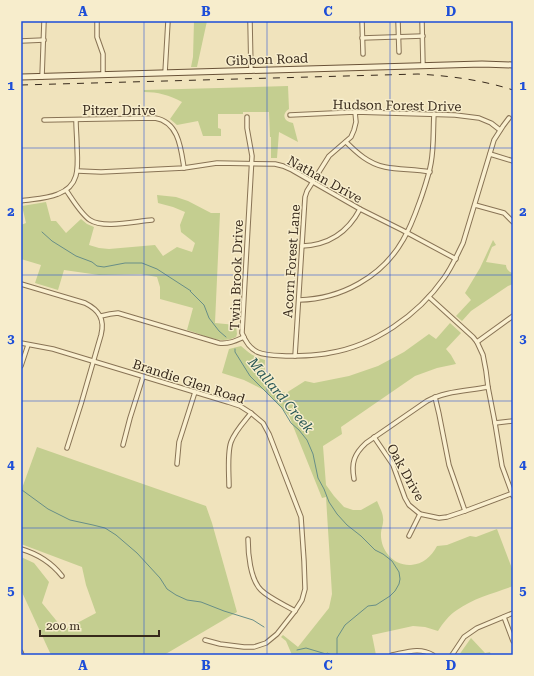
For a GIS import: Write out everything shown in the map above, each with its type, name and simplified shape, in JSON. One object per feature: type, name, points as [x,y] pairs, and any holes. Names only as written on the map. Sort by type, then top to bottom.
[{"type":"main road","name":"Gibbon Road","points":[[21,77],[489,64],[513,65]]},
{"type":"street","points":[[42,77],[44,21]]},
{"type":"street","points":[[97,21],[97,37],[103,54],[103,75]]},
{"type":"street","points":[[165,73],[168,21]]},
{"type":"street","points":[[250,21],[251,71]]},
{"type":"street","points":[[362,21],[363,54]]},
{"type":"street","points":[[398,21],[399,52]]},
{"type":"street","points":[[422,21],[423,66]]},
{"type":"street","points":[[362,38],[423,36]]},
{"type":"street","points":[[21,40],[44,40]]},
{"type":"street","name":"Hudson Forest Drive","points":[[290,115],[356,112],[455,115],[479,118],[491,123],[500,130]]},
{"type":"street","name":"Acorn Forest Lane","points":[[295,356],[305,197],[329,156],[351,137],[356,122],[356,112]]},
{"type":"street","points":[[299,300],[317,299],[328,296],[361,283],[372,275],[399,248],[418,208],[430,172],[432,161],[434,114]]},
{"type":"street","name":"Pitzer Drive","points":[[44,120],[120,118],[160,119],[169,125],[177,135],[184,168]]},
{"type":"street","name":"Twin Brook Drive","points":[[247,118],[247,128],[252,156],[241,326],[242,333],[250,348],[258,353],[272,356],[312,356],[331,353],[361,344],[378,336],[400,322],[429,297],[456,259],[463,243],[494,140],[509,118]]},
{"type":"street","points":[[21,201],[57,195],[66,190],[74,181],[78,171],[76,120]]},
{"type":"street","points":[[346,142],[360,155],[376,164],[386,167],[430,172]]},
{"type":"street","points":[[490,154],[513,161]]},
{"type":"street","name":"Nathan Drive","points":[[78,171],[115,172],[184,168],[217,162],[275,164],[292,170],[360,209],[407,232],[456,259]]},
{"type":"street","points":[[66,190],[91,221],[100,224],[119,224],[152,220]]},
{"type":"street","points":[[475,204],[504,214],[513,222]]},
{"type":"street","points":[[302,246],[317,245],[326,242],[341,233],[350,225],[360,209]]},
{"type":"street","points":[[21,284],[85,303],[92,306],[101,316],[103,329],[67,448]]},
{"type":"street","points":[[429,297],[459,323],[477,342],[483,355],[502,466],[513,494]]},
{"type":"street","points":[[101,316],[118,314],[226,344],[244,338]]},
{"type":"street","points":[[477,342],[513,316]]},
{"type":"street","name":"Brandie Glen Road","points":[[21,343],[53,349],[240,406],[251,413],[263,424],[301,517],[305,589],[302,600],[295,611],[276,634],[266,642],[254,647],[244,647],[220,644],[205,640]]},
{"type":"street","points":[[21,366],[28,345]]},
{"type":"street","points":[[123,445],[143,377]]},
{"type":"street","points":[[354,479],[353,468],[357,454],[366,443],[374,437],[434,397],[447,393],[488,387]]},
{"type":"street","points":[[177,464],[179,442],[195,392]]},
{"type":"street","points":[[434,397],[439,414],[449,465],[465,511]]},
{"type":"street","points":[[229,486],[229,453],[231,442],[237,431],[251,413]]},
{"type":"street","points":[[495,423],[513,421]]},
{"type":"street","name":"Oak Drive","points":[[374,437],[393,465],[409,505],[420,514],[439,518],[447,517],[513,494]]},
{"type":"street","points":[[408,536],[420,514]]},
{"type":"street","points":[[248,539],[250,562],[257,586],[295,611]]},
{"type":"street","points":[[21,548],[44,559],[62,576]]},
{"type":"street","points":[[452,655],[464,637],[477,628],[513,613]]},
{"type":"street","points":[[504,617],[513,641]]},
{"type":"street","points":[[392,655],[412,650],[420,650],[433,655]]},
{"type":"green space","points":[[194,21],[207,21],[197,67],[191,67],[193,57]]},
{"type":"green space","points":[[288,86],[289,109],[284,115],[287,121],[293,123],[298,142],[279,132],[277,158],[271,158],[269,112],[218,114],[218,128],[221,129],[221,136],[203,136],[198,121],[177,125],[170,119],[182,102],[163,94],[144,92],[144,90]]},
{"type":"green space","points":[[157,195],[176,197],[188,201],[211,213],[220,213],[215,323],[236,325],[236,337],[228,340],[219,340],[187,330],[193,308],[160,299],[160,287],[157,277],[141,274],[99,275],[64,270],[58,290],[35,283],[41,265],[21,259],[21,225],[26,223],[22,206],[46,202],[51,221],[56,221],[66,233],[81,219],[94,227],[89,245],[109,249],[155,245],[163,256],[177,247],[192,252],[195,243],[181,232],[180,225],[185,212],[158,203]]},
{"type":"green space","points":[[493,240],[496,245],[492,247],[486,262],[506,265],[508,270],[513,273],[513,284],[471,311],[462,321],[456,316],[471,300],[465,293],[480,268]]},
{"type":"green space","points":[[450,323],[461,333],[446,349],[456,364],[437,368],[415,376],[341,427],[342,434],[323,446],[326,485],[344,507],[353,510],[361,510],[377,501],[383,516],[381,539],[385,551],[393,560],[405,565],[411,565],[423,561],[429,557],[437,546],[447,545],[470,536],[476,537],[497,529],[513,571],[513,586],[477,599],[463,606],[454,612],[444,622],[438,631],[425,627],[413,626],[372,635],[376,655],[292,655],[286,641],[281,637],[283,635],[298,647],[329,608],[332,594],[326,497],[322,498],[289,416],[264,390],[244,380],[222,373],[229,349],[241,346],[258,358],[265,360],[264,386],[286,393],[305,381],[314,383],[349,376],[378,366],[404,352],[429,334],[436,339]]},
{"type":"green space","points":[[37,447],[206,506],[237,612],[164,655],[51,655],[21,590],[21,557],[34,563],[49,582],[42,603],[64,630],[96,613],[86,585],[82,567],[21,544],[21,491]]},
{"type":"green space","points":[[471,638],[485,653],[490,652],[491,655],[459,655]]},
{"type":"waterway","name":"Mallard Creek","points":[[42,232],[52,241],[76,256],[92,262],[97,266],[104,267],[125,263],[142,263],[157,269],[191,291],[204,305],[209,318],[219,331],[226,337]]},
{"type":"waterway","name":"Mallard Creek","points":[[235,349],[235,352],[250,376],[282,408],[291,423],[307,440],[313,454],[318,478],[329,502],[337,514],[375,550],[392,561],[399,572],[399,584],[390,596],[376,605],[368,606],[345,625],[337,638],[337,655]]},
{"type":"waterway","points":[[22,490],[48,509],[70,520],[105,528],[116,535],[137,553],[160,578],[167,589],[176,595],[187,600],[201,602],[253,620],[264,627]]},
{"type":"waterway","points":[[297,650],[306,648],[332,655]]},
{"type":"railway","points":[[21,85],[418,74],[466,79],[513,90]]}]
